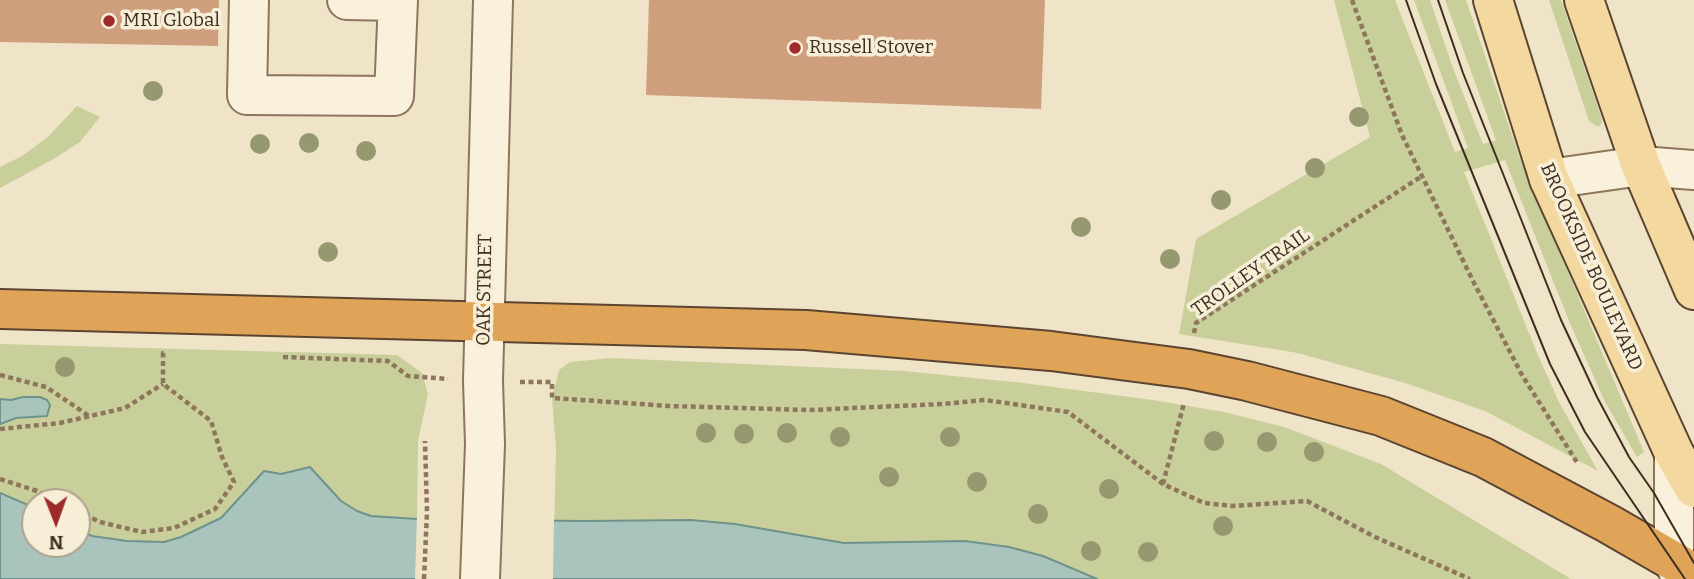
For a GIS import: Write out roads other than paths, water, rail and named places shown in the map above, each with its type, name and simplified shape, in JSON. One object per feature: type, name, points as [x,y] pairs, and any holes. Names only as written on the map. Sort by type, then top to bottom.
[{"type":"highway","points":[[0,309],[806,330],[1051,351],[1188,369],[1247,381],[1381,416],[1483,457],[1683,571]]},
{"type":"main road","name":"BROOKSIDE BOULEVARD","points":[[1493,0],[1549,179],[1674,453],[1694,488]]},
{"type":"main road","points":[[1584,0],[1641,166],[1694,290]]},
{"type":"street","points":[[249,0],[247,95],[394,96],[398,1],[347,0]]},
{"type":"street","name":"OAK STREET","points":[[480,579],[493,0]]},
{"type":"street","points":[[1549,179],[1641,166],[1694,170]]},
{"type":"street","points":[[1674,453],[1683,571]]},
{"type":"water","points":[[40,397],[47,400],[50,405],[47,416],[16,418],[0,424],[0,399]]},
{"type":"water","points":[[310,467],[341,501],[371,516],[417,519],[691,520],[735,524],[844,543],[965,541],[1009,547],[1043,556],[1097,579],[0,579],[0,493],[21,502],[21,558],[91,558],[91,536],[127,541],[164,542],[181,537],[221,518],[264,471],[281,474]]},
{"type":"tram line","points":[[1406,0],[1436,84],[1550,364],[1585,432],[1685,579]]},
{"type":"tram line","points":[[1438,0],[1463,73],[1561,320],[1629,457],[1654,493],[1694,563]]},
{"type":"place","name":"MRI Global","points":[[109,21]]},
{"type":"place","name":"Russell Stover","points":[[795,48]]}]
